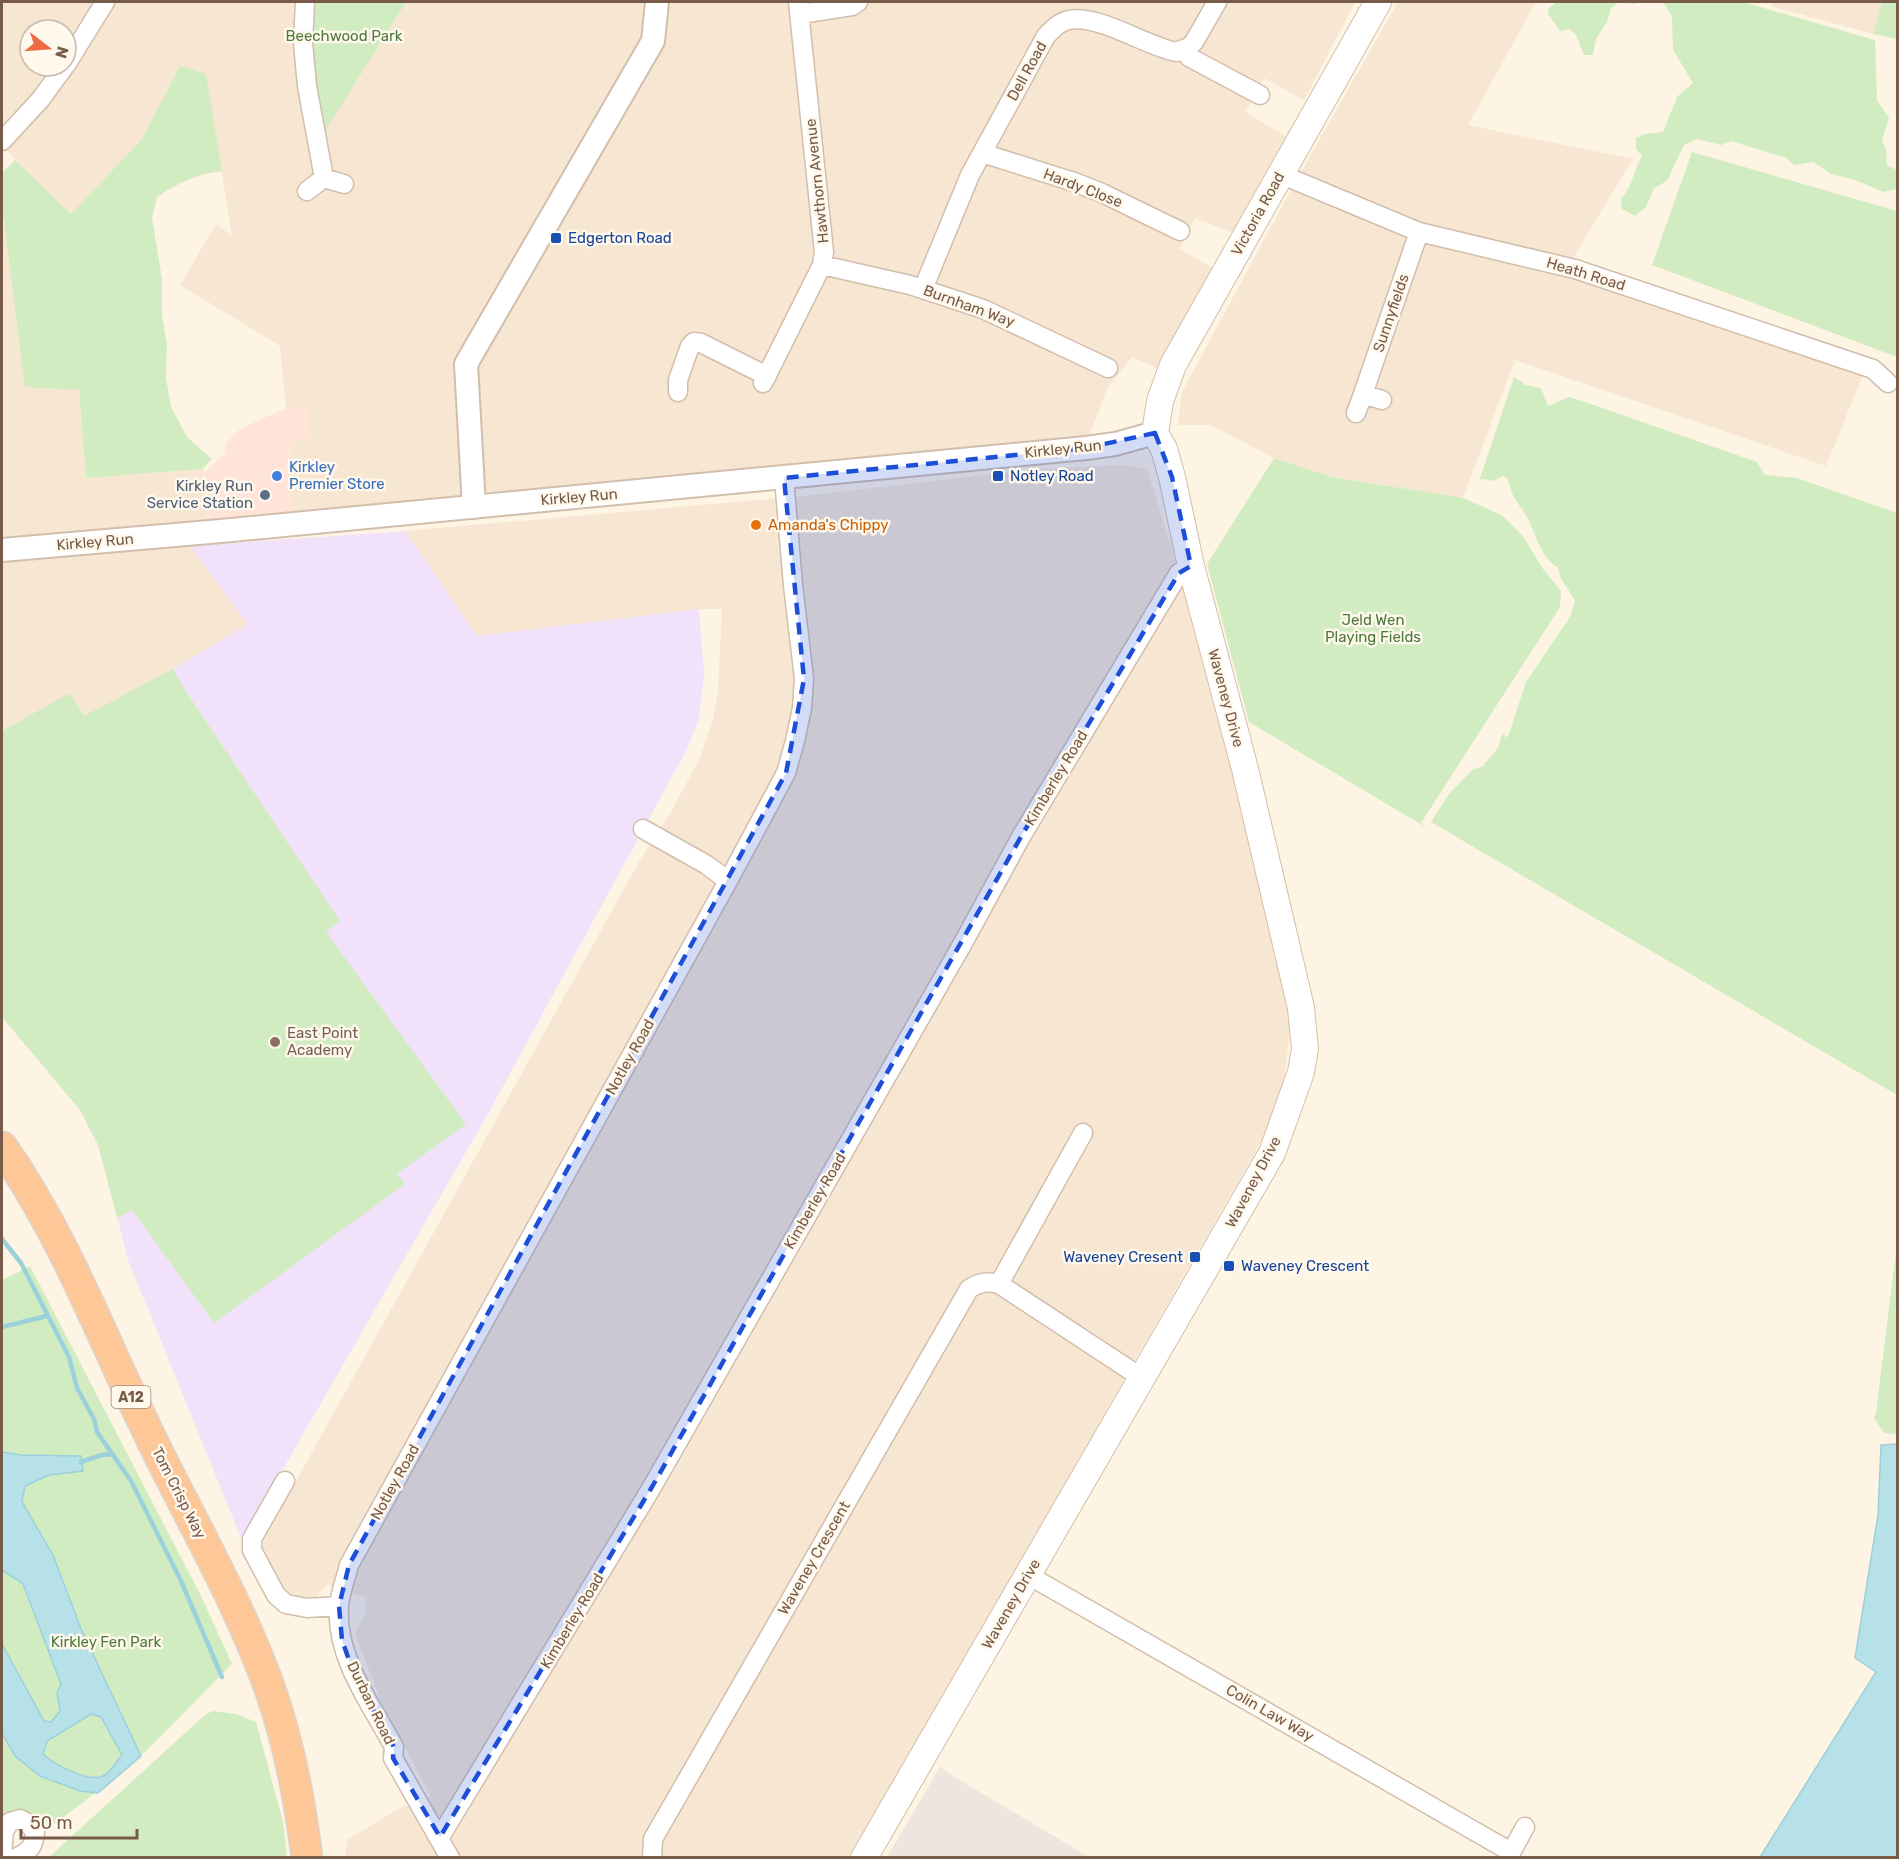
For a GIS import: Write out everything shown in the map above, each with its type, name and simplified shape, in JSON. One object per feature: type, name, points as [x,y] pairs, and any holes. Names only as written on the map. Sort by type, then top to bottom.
[{"type":"highway","name":"Tom Crisp Way","points":[[2,1148],[24,1179],[77,1280],[149,1435],[228,1589],[255,1651],[270,1690],[301,1803],[307,1857]]},
{"type":"main road","name":"Victoria Road","points":[[1155,433],[1160,401],[1173,365],[1378,2]]},
{"type":"main road","name":"Waveney Drive","points":[[864,1857],[1272,1153],[1301,1072],[1305,1049],[1298,991],[1245,769],[1191,566],[1172,477],[1164,449],[1155,433]]},
{"type":"street","points":[[78,46],[105,2]]},
{"type":"street","points":[[305,2],[303,43],[307,86],[324,178]]},
{"type":"street","points":[[474,507],[466,364],[653,41],[657,2]]},
{"type":"street","points":[[799,8],[852,6],[858,2]]},
{"type":"street","points":[[1183,50],[1194,42],[1217,2]]},
{"type":"street","name":"Hawthorn Avenue","points":[[678,392],[678,380],[690,346],[694,342],[701,343],[765,379],[822,265],[824,252],[799,8]]},
{"type":"street","name":"Dell Road","points":[[923,289],[970,175],[1046,36],[1060,23],[1070,20],[1093,21],[1170,51],[1183,50],[1190,57],[1260,95]]},
{"type":"street","points":[[2,141],[40,100],[56,78]]},
{"type":"street","name":"Hardy Close","points":[[982,153],[1102,193],[1180,231]]},
{"type":"street","name":"Heath Road","points":[[1280,174],[1419,232],[1575,269],[1873,369],[1887,383]]},
{"type":"street","points":[[324,178],[344,184]]},
{"type":"street","points":[[307,191],[324,178]]},
{"type":"street","name":"Sunnyfields","points":[[1356,413],[1419,232]]},
{"type":"street","name":"Burnham Way","points":[[822,265],[923,289],[1002,316],[1108,368]]},
{"type":"street","points":[[1363,394],[1382,400]]},
{"type":"street","name":"Kirkley Run","points":[[2,550],[1086,448],[1115,444],[1155,433]]},
{"type":"street","name":"Notley Road","points":[[339,1606],[349,1565],[786,773],[802,708],[804,679],[784,477]]},
{"type":"street","name":"Kimberley Road","points":[[440,1837],[652,1487],[1022,835],[1179,573],[1191,566]]},
{"type":"street","points":[[643,829],[707,865],[728,881]]},
{"type":"street","points":[[1083,1133],[999,1284],[1142,1378]]},
{"type":"street","name":"Waveney Crescent","points":[[652,1857],[653,1839],[969,1289],[978,1283],[999,1284]]},
{"type":"street","points":[[285,1481],[252,1539],[252,1550],[276,1595],[286,1604],[307,1608],[339,1606]]},
{"type":"street","name":"Colin Law Way","points":[[1028,1575],[1510,1855]]},
{"type":"street","name":"Durban Road","points":[[339,1606],[342,1640],[355,1677],[394,1747],[393,1758],[450,1857]]},
{"type":"street","points":[[2,1855],[4,1831],[10,1822],[20,1820],[29,1824],[35,1832],[34,1843],[30,1851],[16,1857]]},
{"type":"street","points":[[1510,1855],[1525,1827]]},
{"type":"highlighted area","points":[[1155,433],[1172,477],[1191,566],[1179,573],[1022,835],[652,1487],[440,1837],[393,1758],[394,1747],[355,1677],[342,1640],[339,1606],[349,1565],[786,773],[804,679],[784,478],[1086,448]]},
{"type":"shaded area","points":[[2,2],[1355,2],[1304,100],[1264,78],[1245,112],[1286,136],[1232,232],[1195,218],[1179,249],[1215,269],[1160,370],[1132,357],[1107,389],[1089,437],[1031,444],[892,455],[292,515],[289,460],[293,441],[309,438],[307,409],[286,408],[280,346],[180,285],[216,224],[232,235],[206,75],[180,66],[142,139],[71,214],[15,160],[2,144]]},
{"type":"shaded area","points":[[1398,2],[1536,2],[1468,125],[1633,159],[1563,275],[1810,355],[1863,375],[1826,466],[1515,360],[1463,498],[1332,477],[1274,458],[1211,425],[1178,425],[1182,392],[1291,190]]},
{"type":"shaded area","points":[[1772,2],[1882,2],[1873,34],[1771,6]]},
{"type":"shaded area","points":[[2,218],[79,389],[86,478],[203,469],[207,520],[2,541]]},
{"type":"shaded area","points":[[286,408],[307,409],[309,438],[293,441],[289,460],[292,515],[207,520],[204,473],[225,453],[226,443],[240,429]]},
{"type":"shaded area","points":[[1125,465],[1147,469],[1174,557],[1279,952],[1291,1022],[1284,1079],[1269,1128],[852,1857],[345,1857],[348,1839],[402,1807],[431,1796],[385,1711],[355,1634],[365,1614],[367,1598],[327,1584],[316,1597],[300,1601],[286,1593],[261,1549],[265,1537],[640,860],[671,812],[700,758],[713,720],[718,692],[722,609],[699,609],[476,636],[405,531],[805,496],[1035,469]]},
{"type":"shaded area","name":"East Point Academy","points":[[405,531],[477,636],[699,609],[704,673],[699,719],[687,749],[489,1112],[242,1540],[128,1260],[97,1144],[80,1110],[2,1017],[2,731],[70,693],[84,716],[173,669],[248,624],[190,546]]},
{"type":"shaded area","points":[[190,546],[248,624],[173,669],[84,717],[70,694],[2,731],[2,563]]},
{"type":"shaded area","points":[[940,1767],[958,1779],[1089,1857],[887,1857]]},
{"type":"green space","name":"Beechwood Park","points":[[314,2],[406,2],[324,133],[309,49],[310,16]]},
{"type":"green space","points":[[1557,2],[1619,2],[1611,8],[1607,22],[1596,39],[1593,55],[1584,55],[1576,35],[1569,29],[1560,31],[1548,14],[1548,9]]},
{"type":"green space","points":[[1663,2],[1743,2],[1875,40],[1877,100],[1889,118],[1882,141],[1886,149],[1887,165],[1897,170],[1897,189],[1883,192],[1855,180],[1831,174],[1813,162],[1794,165],[1786,158],[1731,141],[1721,145],[1697,139],[1684,145],[1667,181],[1654,188],[1646,207],[1635,216],[1622,209],[1621,199],[1628,190],[1642,156],[1636,149],[1636,138],[1645,134],[1663,132],[1677,97],[1693,83],[1673,50],[1672,16]]},
{"type":"green space","points":[[1882,2],[1897,2],[1897,39],[1873,34]]},
{"type":"green space","points":[[180,66],[206,74],[222,171],[188,180],[157,197],[152,218],[162,279],[162,315],[167,344],[166,378],[171,407],[187,437],[212,459],[203,469],[86,478],[79,390],[25,387],[2,218],[2,173],[15,160],[71,214],[142,139]]},
{"type":"green space","points":[[1692,152],[1897,211],[1897,357],[1652,265]]},
{"type":"green space","points":[[1514,377],[1526,385],[1541,388],[1548,406],[1569,397],[1757,462],[1765,475],[1797,478],[1897,513],[1897,1095],[1431,822],[1449,794],[1472,770],[1483,766],[1498,748],[1503,732],[1506,738],[1509,734],[1526,682],[1570,617],[1575,600],[1561,579],[1558,568],[1552,564],[1540,547],[1529,521],[1514,497],[1508,479],[1503,476],[1494,481],[1483,479],[1479,481]]},
{"type":"green space","name":"Jeld Wen Playing Fields","points":[[1274,458],[1332,477],[1463,498],[1502,515],[1523,536],[1543,569],[1561,591],[1560,607],[1421,823],[1427,828],[1249,722],[1207,564]]},
{"type":"green space","points":[[173,669],[340,921],[326,932],[466,1124],[397,1174],[405,1184],[214,1323],[132,1210],[117,1218],[98,1144],[80,1110],[2,1017],[2,731],[70,693],[84,716]]},
{"type":"green space","points":[[1897,1243],[1898,1434],[1884,1433],[1874,1418]]},
{"type":"green space","name":"Kirkley Fen Park","points":[[30,1266],[202,1598],[232,1664],[146,1751],[42,1833],[35,1820],[2,1827],[2,1280]]},
{"type":"green space","points":[[213,1711],[236,1714],[256,1722],[283,1822],[287,1857],[49,1857],[206,1714]]},
{"type":"water","points":[[1897,1444],[1897,1857],[1760,1857],[1876,1672],[1855,1658],[1878,1515],[1881,1445]]},
{"type":"water","points":[[2,1452],[21,1455],[81,1456],[83,1471],[49,1475],[25,1486],[22,1502],[53,1555],[81,1629],[141,1756],[98,1793],[80,1791],[40,1776],[15,1756],[2,1733],[2,1644],[44,1721],[51,1722],[60,1711],[57,1693],[61,1684],[23,1584],[2,1570]],"holes":[[[91,1714],[101,1717],[122,1755],[111,1770],[103,1776],[80,1775],[55,1763],[43,1754],[47,1741]]]},
{"type":"waterway","points":[[2,1239],[21,1263],[69,1357],[77,1388],[94,1419],[97,1432],[131,1481],[181,1581],[222,1677]]},
{"type":"waterway","points":[[2,1327],[47,1316]]},
{"type":"waterway","points":[[81,1462],[113,1454]]},
{"type":"place","name":"Edgerton Road","points":[[556,238]]},
{"type":"place","name":"Kirkley Premier Store","points":[[277,476]]},
{"type":"place","name":"Notley Road","points":[[998,476]]},
{"type":"place","name":"Kirkley Run Service Station","points":[[265,495]]},
{"type":"place","name":"Amanda's Chippy","points":[[756,525]]},
{"type":"place","name":"East Point Academy","points":[[275,1042]]},
{"type":"place","name":"Waveney Cresent","points":[[1195,1257]]},
{"type":"place","name":"Waveney Crescent","points":[[1229,1266]]}]
